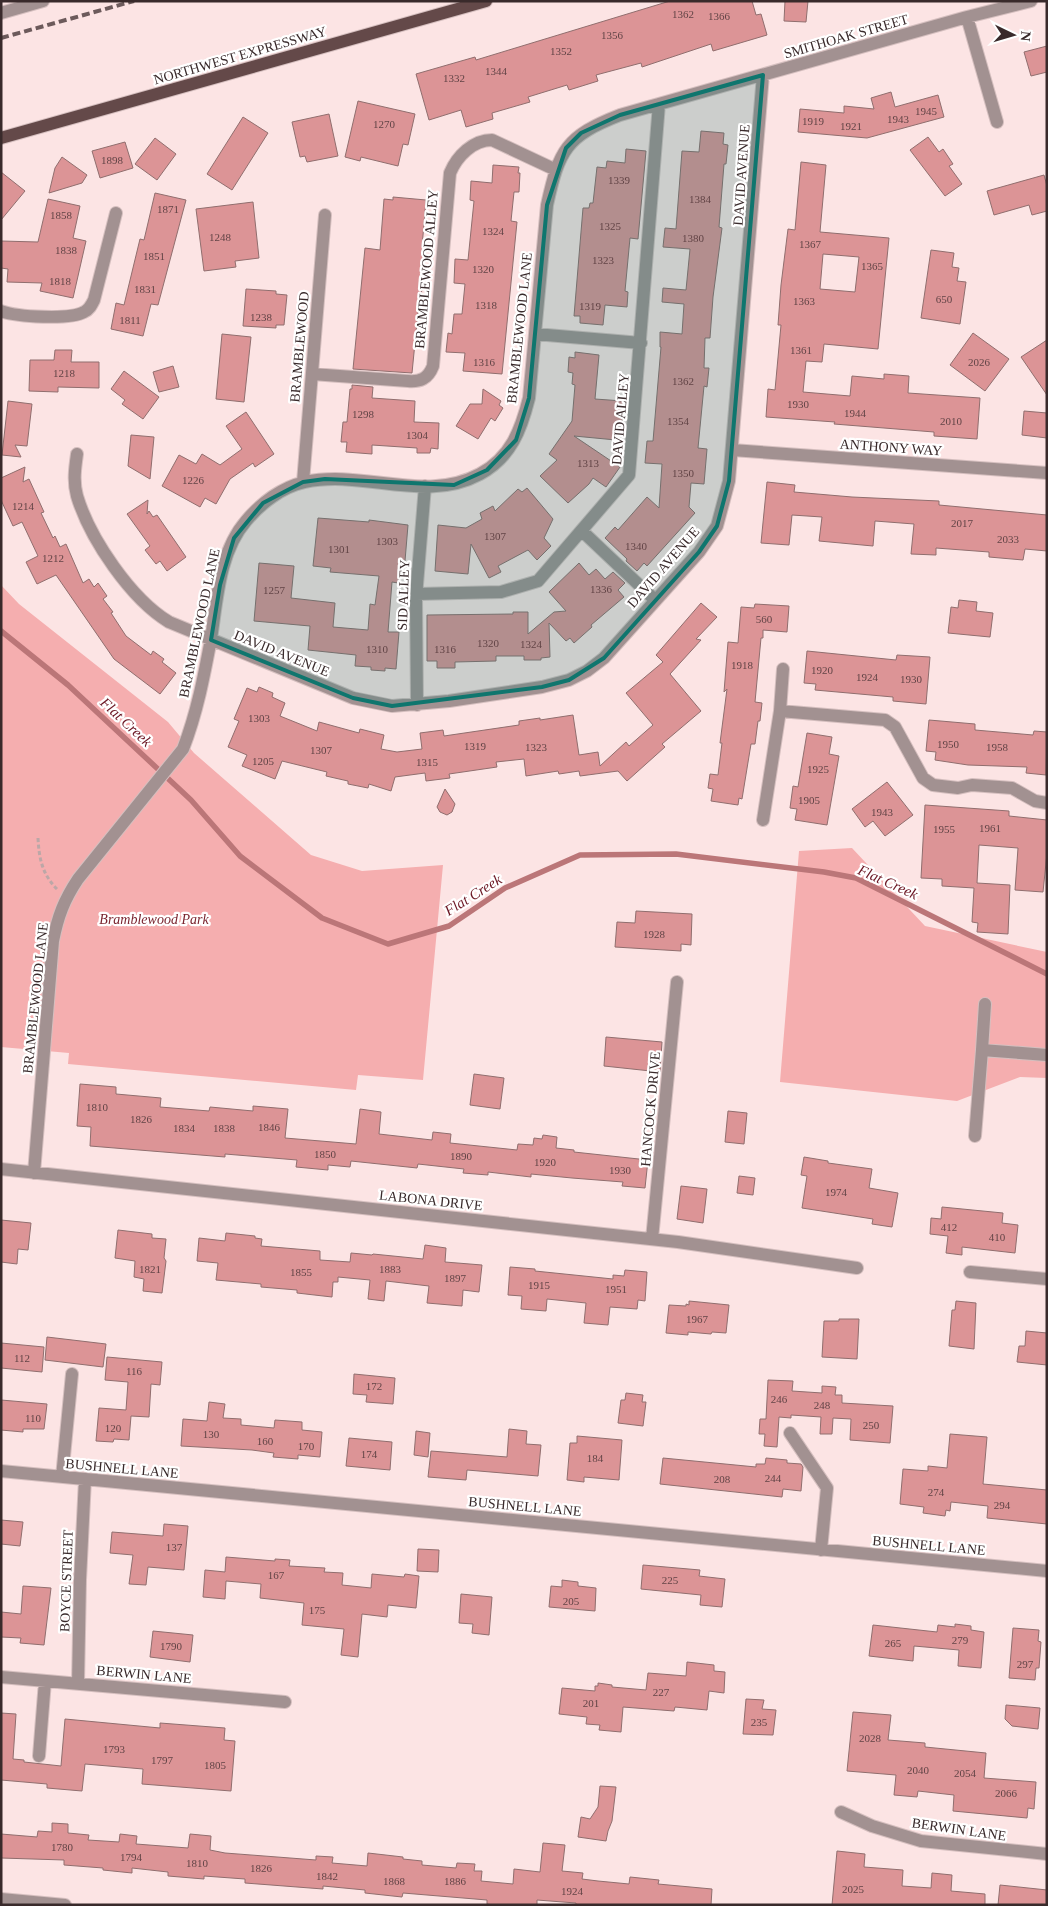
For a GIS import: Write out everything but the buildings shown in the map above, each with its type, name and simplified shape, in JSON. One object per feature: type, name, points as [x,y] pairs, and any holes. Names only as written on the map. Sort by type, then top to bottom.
[{"type":"main road","name":"NORTHWEST EXPRESSWAY","points":[[1,138],[486,1]]},
{"type":"street","points":[[1,13],[43,1]]},
{"type":"street","name":"SMITHOAK STREET","points":[[763,75],[1032,1]]},
{"type":"street","points":[[967,18],[998,122]]},
{"type":"street","name":"BRAMBLEWOOD LANE","points":[[34,1172],[53,941],[58,916],[66,897],[90,864],[183,748],[192,726],[200,695],[220,585],[234,538],[245,522],[263,503],[280,492],[303,482],[341,479],[424,486],[454,486],[487,470],[504,456],[516,440],[529,398],[546,205],[556,170],[566,148],[581,133],[620,115],[763,75]]},
{"type":"street","name":"DAVID AVENUE","points":[[210,640],[353,698],[392,706],[542,687],[569,680],[587,671],[604,658],[699,552],[717,526],[729,481],[763,75]]},
{"type":"street","name":"DAVID ALLEY","points":[[416,594],[486,594],[509,591],[531,584],[544,576],[626,480],[631,471],[659,104]]},
{"type":"street","name":"BRAMBLEWOOD ALLEY","points":[[312,374],[417,382],[425,378],[433,366],[450,173],[453,165],[467,149],[481,141],[492,140],[556,170]]},
{"type":"street","points":[[1,312],[15,315],[67,316],[86,311],[94,300],[116,213]]},
{"type":"street","name":"BRAMBLEWOOD","points":[[303,482],[325,215]]},
{"type":"street","points":[[535,334],[641,343]]},
{"type":"street","name":"ANTHONY WAY","points":[[732,450],[1047,474]]},
{"type":"street","points":[[77,454],[74,473],[77,495],[89,524],[112,563],[139,599],[155,614],[210,640]]},
{"type":"street","name":"SID ALLEY","points":[[417,704],[416,594],[424,486]]},
{"type":"street","points":[[582,531],[655,600]]},
{"type":"street","points":[[763,820],[780,711],[783,669]]},
{"type":"street","points":[[780,711],[885,720],[895,727],[922,778],[927,782],[958,788],[972,785],[1012,788],[1035,801],[1047,803]]},
{"type":"street","name":"HANCOCK DRIVE","points":[[652,1239],[677,982]]},
{"type":"street","points":[[975,1136],[985,1004]]},
{"type":"street","points":[[982,1050],[1047,1055]]},
{"type":"street","name":"LABONA DRIVE","points":[[1,1169],[652,1239],[857,1268]]},
{"type":"street","points":[[970,1272],[1047,1279]]},
{"type":"street","points":[[62,1477],[72,1374]]},
{"type":"street","points":[[790,1433],[827,1488],[821,1550]]},
{"type":"street","name":"BUSHNELL LANE","points":[[1,1471],[1047,1571]]},
{"type":"street","name":"BOYCE STREET","points":[[78,1684],[80,1580],[85,1479]]},
{"type":"street","name":"BERWIN LANE","points":[[1,1677],[285,1702]]},
{"type":"street","points":[[38,1756],[45,1681]]},
{"type":"street","name":"BERWIN LANE","points":[[842,1812],[872,1826],[921,1841],[1047,1854]]},
{"type":"street","points":[[1,1899],[65,1905]]},
{"type":"path","points":[[38,838],[41,865],[45,875],[50,883],[66,897]]},
{"type":"highlighted area","points":[[763,75],[729,481],[717,526],[699,552],[604,658],[569,680],[542,687],[392,706],[353,698],[211,640],[220,585],[234,538],[263,503],[303,482],[325,479],[454,485],[487,470],[516,440],[529,398],[547,205],[566,148],[581,133],[620,115]]},
{"type":"green space","name":"Bramblewood Park","points":[[1,585],[19,604],[168,722],[194,753],[311,855],[362,871],[443,865],[423,1080],[358,1075],[356,1090],[68,1064],[69,1053],[1,1047]]},
{"type":"green space","points":[[852,848],[925,926],[1047,952],[1047,1078],[1020,1077],[957,1101],[780,1082],[799,851]]},
{"type":"waterway","name":"Flat Creek","points":[[1,631],[68,685],[191,800],[240,856],[322,918],[388,944],[449,926],[505,888],[580,855],[676,854],[824,872],[856,878],[1047,974]]},
{"type":"railway","points":[[1,38],[134,1]]}]
